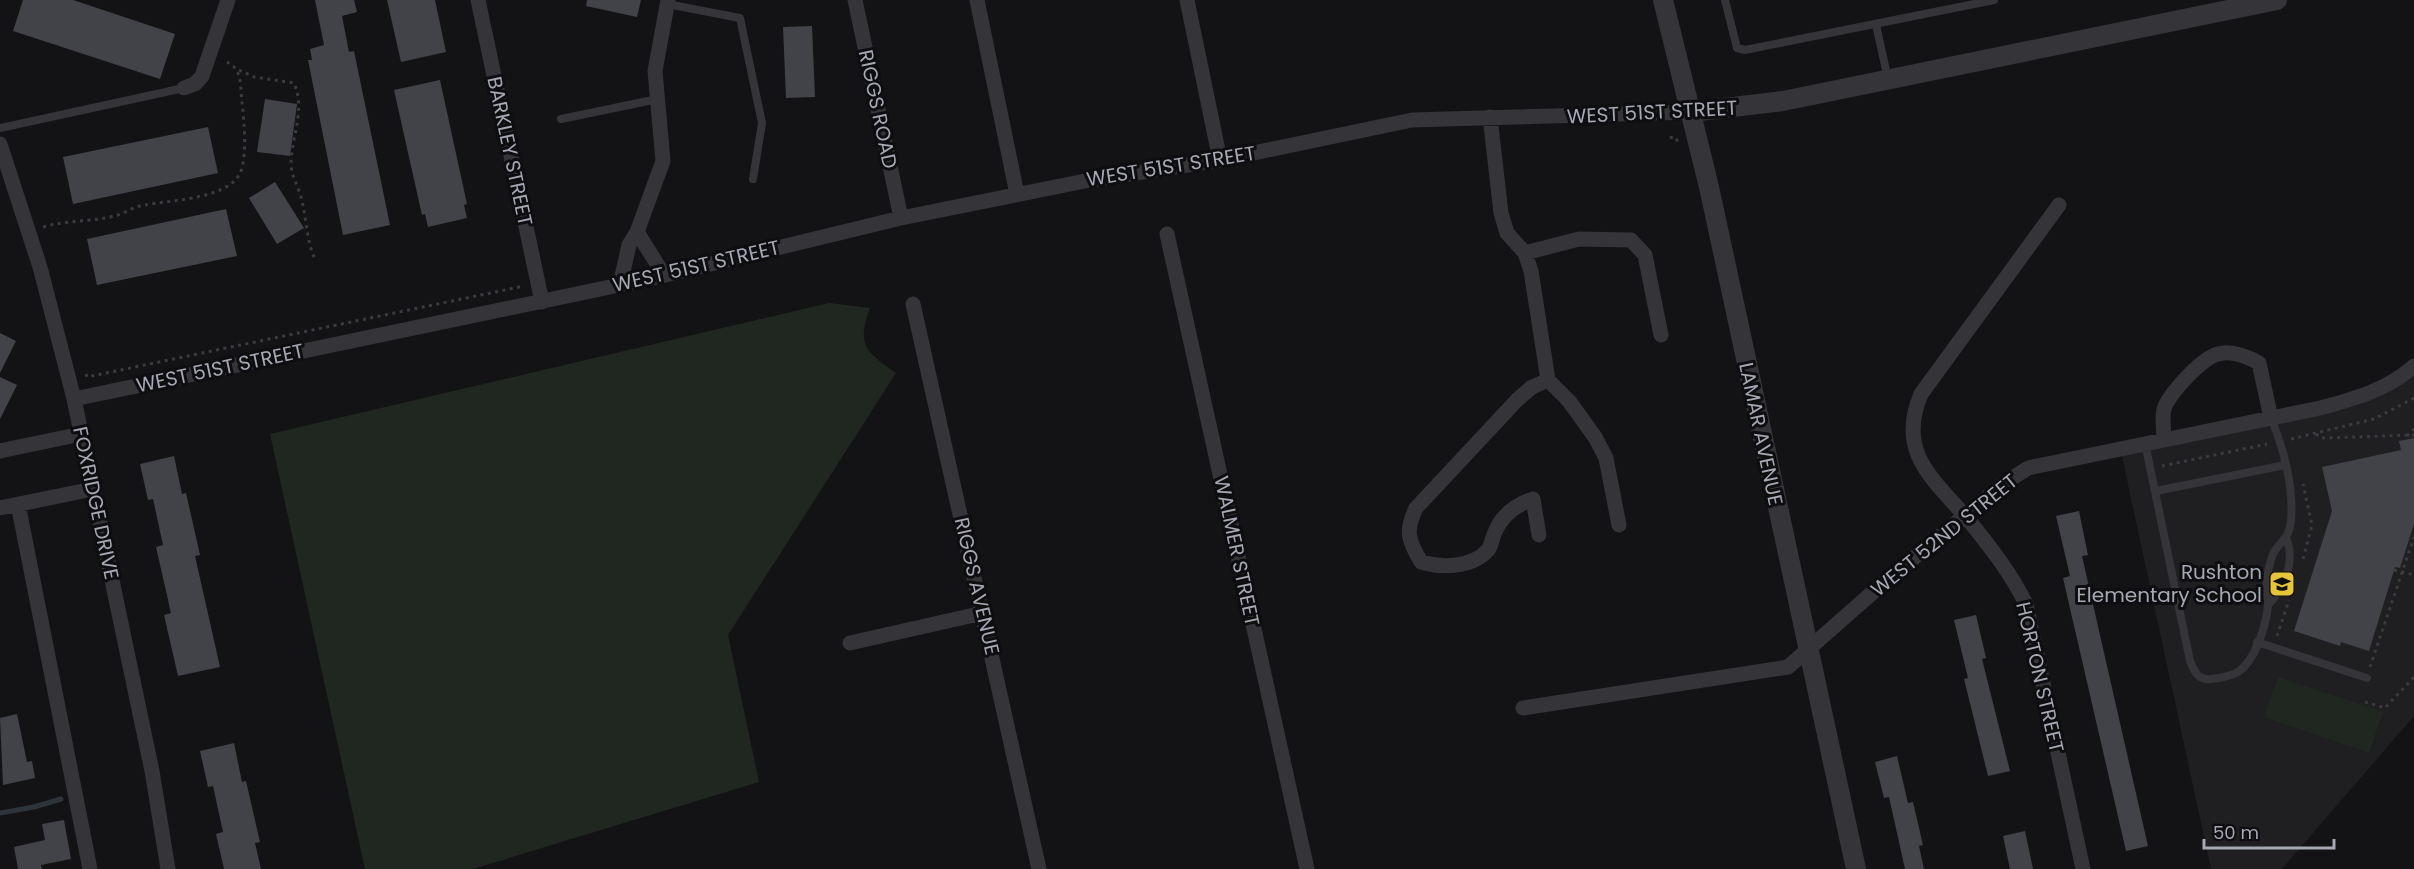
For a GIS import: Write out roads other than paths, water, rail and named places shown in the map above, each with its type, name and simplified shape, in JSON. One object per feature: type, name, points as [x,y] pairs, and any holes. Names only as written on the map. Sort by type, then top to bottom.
[{"type":"street","points":[[184,88],[195,84],[202,76],[228,0]]},
{"type":"street","name":"BARKLEY STREET","points":[[478,0],[542,302]]},
{"type":"street","name":"RIGGS ROAD","points":[[855,0],[901,218]]},
{"type":"street","points":[[977,0],[1017,194]]},
{"type":"street","points":[[1187,0],[1220,160]]},
{"type":"street","name":"LAMAR AVENUE","points":[[1663,0],[1691,112],[1856,869]]},
{"type":"street","name":"WEST 51ST STREET","points":[[74,399],[620,285],[901,218],[1090,180],[1220,160],[1412,120],[1691,112],[1783,101],[2277,0]]},
{"type":"street","points":[[620,285],[629,245],[637,232],[663,161],[655,71],[667,2]]},
{"type":"street","points":[[1490,117],[1500,213],[1507,233],[1525,253],[1531,271],[1548,380],[1569,401],[1595,437],[1606,458],[1619,525]]},
{"type":"street","name":"FOXRIDGE DRIVE","points":[[0,144],[5,179],[45,285],[74,399],[153,781],[168,869]]},
{"type":"street","name":"HORTON STREET","points":[[2059,205],[1921,394],[1911,426],[1920,459],[1943,493],[1965,516],[2010,575],[2026,604],[2083,869]]},
{"type":"street","points":[[637,232],[664,275]]},
{"type":"street","name":"WALMER STREET","points":[[1167,234],[1307,869]]},
{"type":"street","points":[[1525,253],[1579,239],[1631,240],[1645,255],[1661,335]]},
{"type":"street","name":"RIGGS AVENUE","points":[[913,304],[1039,869]]},
{"type":"street","points":[[2164,439],[2164,408],[2174,392],[2196,369],[2218,354],[2245,355],[2259,363],[2271,418]]},
{"type":"street","name":"WEST 52ND STREET","points":[[1523,708],[1783,669],[1791,665],[2003,484],[2028,468],[2271,418],[2364,396],[2393,382],[2414,366]]},
{"type":"street","points":[[1539,535],[1533,499],[1520,503],[1503,517],[1489,549],[1478,558],[1456,565],[1436,567],[1420,562],[1410,544],[1408,525],[1416,507],[1517,400],[1532,387],[1548,380]]},
{"type":"street","points":[[0,451],[81,434]]},
{"type":"street","points":[[0,508],[93,489]]},
{"type":"street","points":[[18,504],[90,869]]},
{"type":"street","points":[[850,643],[983,613]]},
{"type":"lane","points":[[1725,0],[1737,48],[1744,50],[1994,0]]},
{"type":"lane","points":[[667,2],[740,18],[762,123],[753,179]]},
{"type":"lane","points":[[1876,25],[1888,80]]},
{"type":"lane","points":[[0,128],[184,88]]},
{"type":"lane","points":[[561,119],[658,99]]},
{"type":"lane","points":[[2268,605],[2280,593],[2292,555],[2287,540],[2292,504],[2280,438],[2271,418]]},
{"type":"lane","points":[[2145,443],[2190,661],[2195,673],[2208,680],[2238,672],[2248,662],[2268,605],[2266,586],[2274,552],[2287,540]]},
{"type":"lane","points":[[2156,491],[2285,465]]},
{"type":"lane","points":[[2256,642],[2367,678]]},
{"type":"waterway","points":[[0,813],[61,799]]},
{"type":"place","name":"Rushton Elementary School","points":[[2282,584]]}]
